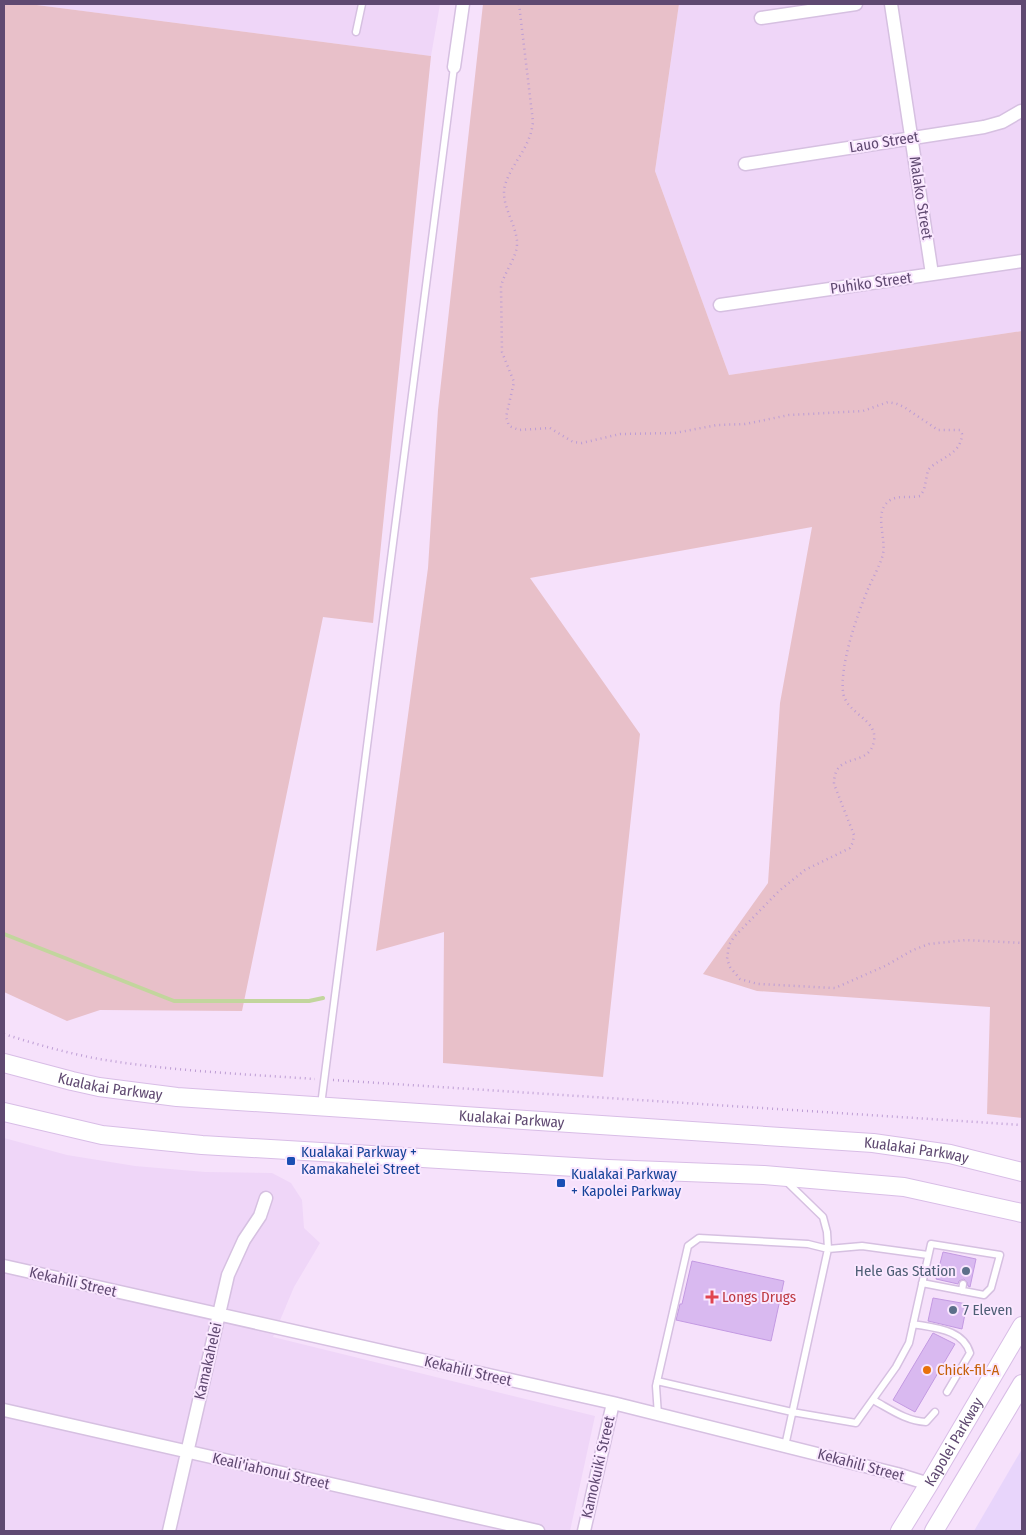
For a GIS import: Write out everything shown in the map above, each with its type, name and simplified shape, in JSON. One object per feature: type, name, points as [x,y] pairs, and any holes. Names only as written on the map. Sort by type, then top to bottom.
[{"type":"main road","name":"Kualakai Parkway","points":[[4,1063],[72,1081],[130,1092],[320,1107],[873,1143],[950,1154],[1022,1172]]},
{"type":"main road","points":[[4,1112],[102,1134],[202,1145],[608,1169],[781,1176],[904,1187],[1022,1213]]},
{"type":"main road","name":"Kapolei Parkway","points":[[900,1531],[1022,1326]]},
{"type":"main road","name":"Kapolei Parkway","points":[[934,1531],[1022,1384]]},
{"type":"street","points":[[454,67],[462,4]]},
{"type":"street","points":[[761,18],[856,4]]},
{"type":"street","name":"Malako Street","points":[[891,4],[932,274]]},
{"type":"street","name":"Lauo Street","points":[[745,164],[993,125],[1021,112]]},
{"type":"street","name":"Puhiko Street","points":[[720,305],[1022,261]]},
{"type":"street","name":"Kamakahelei","points":[[169,1531],[228,1275],[244,1240],[260,1216],[266,1198]]},
{"type":"street","name":"Kekahili Street","points":[[4,1266],[612,1403],[897,1474],[929,1484]]},
{"type":"street","name":"Kamokuiki Street","points":[[584,1531],[612,1403]]},
{"type":"street","name":"Keali'iahonui Street","points":[[4,1410],[538,1531]]},
{"type":"lane","points":[[356,32],[362,4]]},
{"type":"lane","points":[[320,1107],[454,67]]},
{"type":"lane","points":[[781,1176],[823,1217],[827,1232],[828,1250],[785,1446]]},
{"type":"lane","points":[[658,1414],[656,1386],[688,1246],[700,1238],[808,1244],[828,1250],[862,1246],[928,1255]]},
{"type":"lane","points":[[657,1381],[792,1412],[856,1424],[896,1367],[909,1343],[928,1255],[931,1244],[971,1253],[1000,1255],[991,1288],[984,1295],[922,1283]]},
{"type":"lane","points":[[962,1291],[963,1284]]},
{"type":"lane","points":[[913,1324],[946,1330],[967,1344],[970,1353],[947,1392]]},
{"type":"lane","points":[[872,1400],[904,1418],[916,1422],[926,1422],[935,1412]]},
{"type":"path","points":[[519,4],[533,122],[529,141],[508,178],[504,192],[504,198],[516,233],[517,247],[516,254],[501,287],[502,348],[514,382],[506,417],[509,426],[519,430],[550,428],[573,442],[582,443],[620,434],[675,433],[716,425],[745,424],[794,415],[863,411],[888,402],[897,404],[938,430],[960,430],[962,434],[961,444],[957,449],[928,470],[924,490],[920,496],[897,496],[892,498],[883,508],[884,548],[856,623],[843,682],[845,701],[849,707],[873,728],[875,735],[874,743],[871,750],[865,756],[840,765],[834,776],[834,784],[854,835],[853,842],[850,848],[805,870],[779,891],[734,937],[727,952],[730,967],[740,979],[758,984],[835,988],[929,944],[966,940],[1022,943]]},
{"type":"path","points":[[4,1034],[66,1051],[172,1069],[1022,1125]]},
{"type":"shaded area","points":[[4,4],[29,4],[431,56],[373,623],[323,617],[242,1011],[100,1010],[67,1021],[4,992]]},
{"type":"shaded area","points":[[29,4],[440,4],[431,56]]},
{"type":"shaded area","points":[[483,4],[679,4],[655,171],[729,375],[1022,331],[1022,1118],[987,1114],[990,1007],[757,991],[703,974],[768,883],[780,703],[812,527],[530,578],[640,734],[603,1077],[443,1063],[444,932],[376,951],[428,568],[438,410]]},
{"type":"shaded area","points":[[679,4],[1022,4],[1022,331],[729,375],[655,171]]},
{"type":"shaded area","points":[[4,1138],[67,1155],[135,1166],[205,1172],[272,1173],[291,1183],[302,1200],[304,1228],[320,1243],[294,1287],[273,1337],[595,1416],[570,1531],[4,1531]]},
{"type":"shaded area","points":[[1022,1449],[1022,1531],[974,1531]]},
{"type":"building","points":[[943,1252],[976,1259],[970,1287],[964,1279],[959,1281],[958,1284],[936,1279]]},
{"type":"building","points":[[692,1261],[784,1281],[771,1341],[676,1320],[680,1304],[682,1304]]},
{"type":"building","points":[[933,1298],[967,1304],[962,1329],[928,1321]]},
{"type":"building","points":[[933,1333],[955,1344],[915,1412],[893,1400]]},
{"type":"waterway","points":[[4,934],[174,1001],[309,1001],[323,998]]},
{"type":"place","name":"Kualakai Parkway + Kamakahelei Street","points":[[291,1161]]},
{"type":"place","name":"Kualakai Parkway + Kapolei Parkway","points":[[561,1183]]},
{"type":"place","name":"Hele Gas Station","points":[[966,1271]]},
{"type":"place","name":"Longs Drugs","points":[[712,1297]]},
{"type":"place","name":"7 Eleven","points":[[953,1310]]},
{"type":"place","name":"Chick-fil-A","points":[[927,1370]]}]
